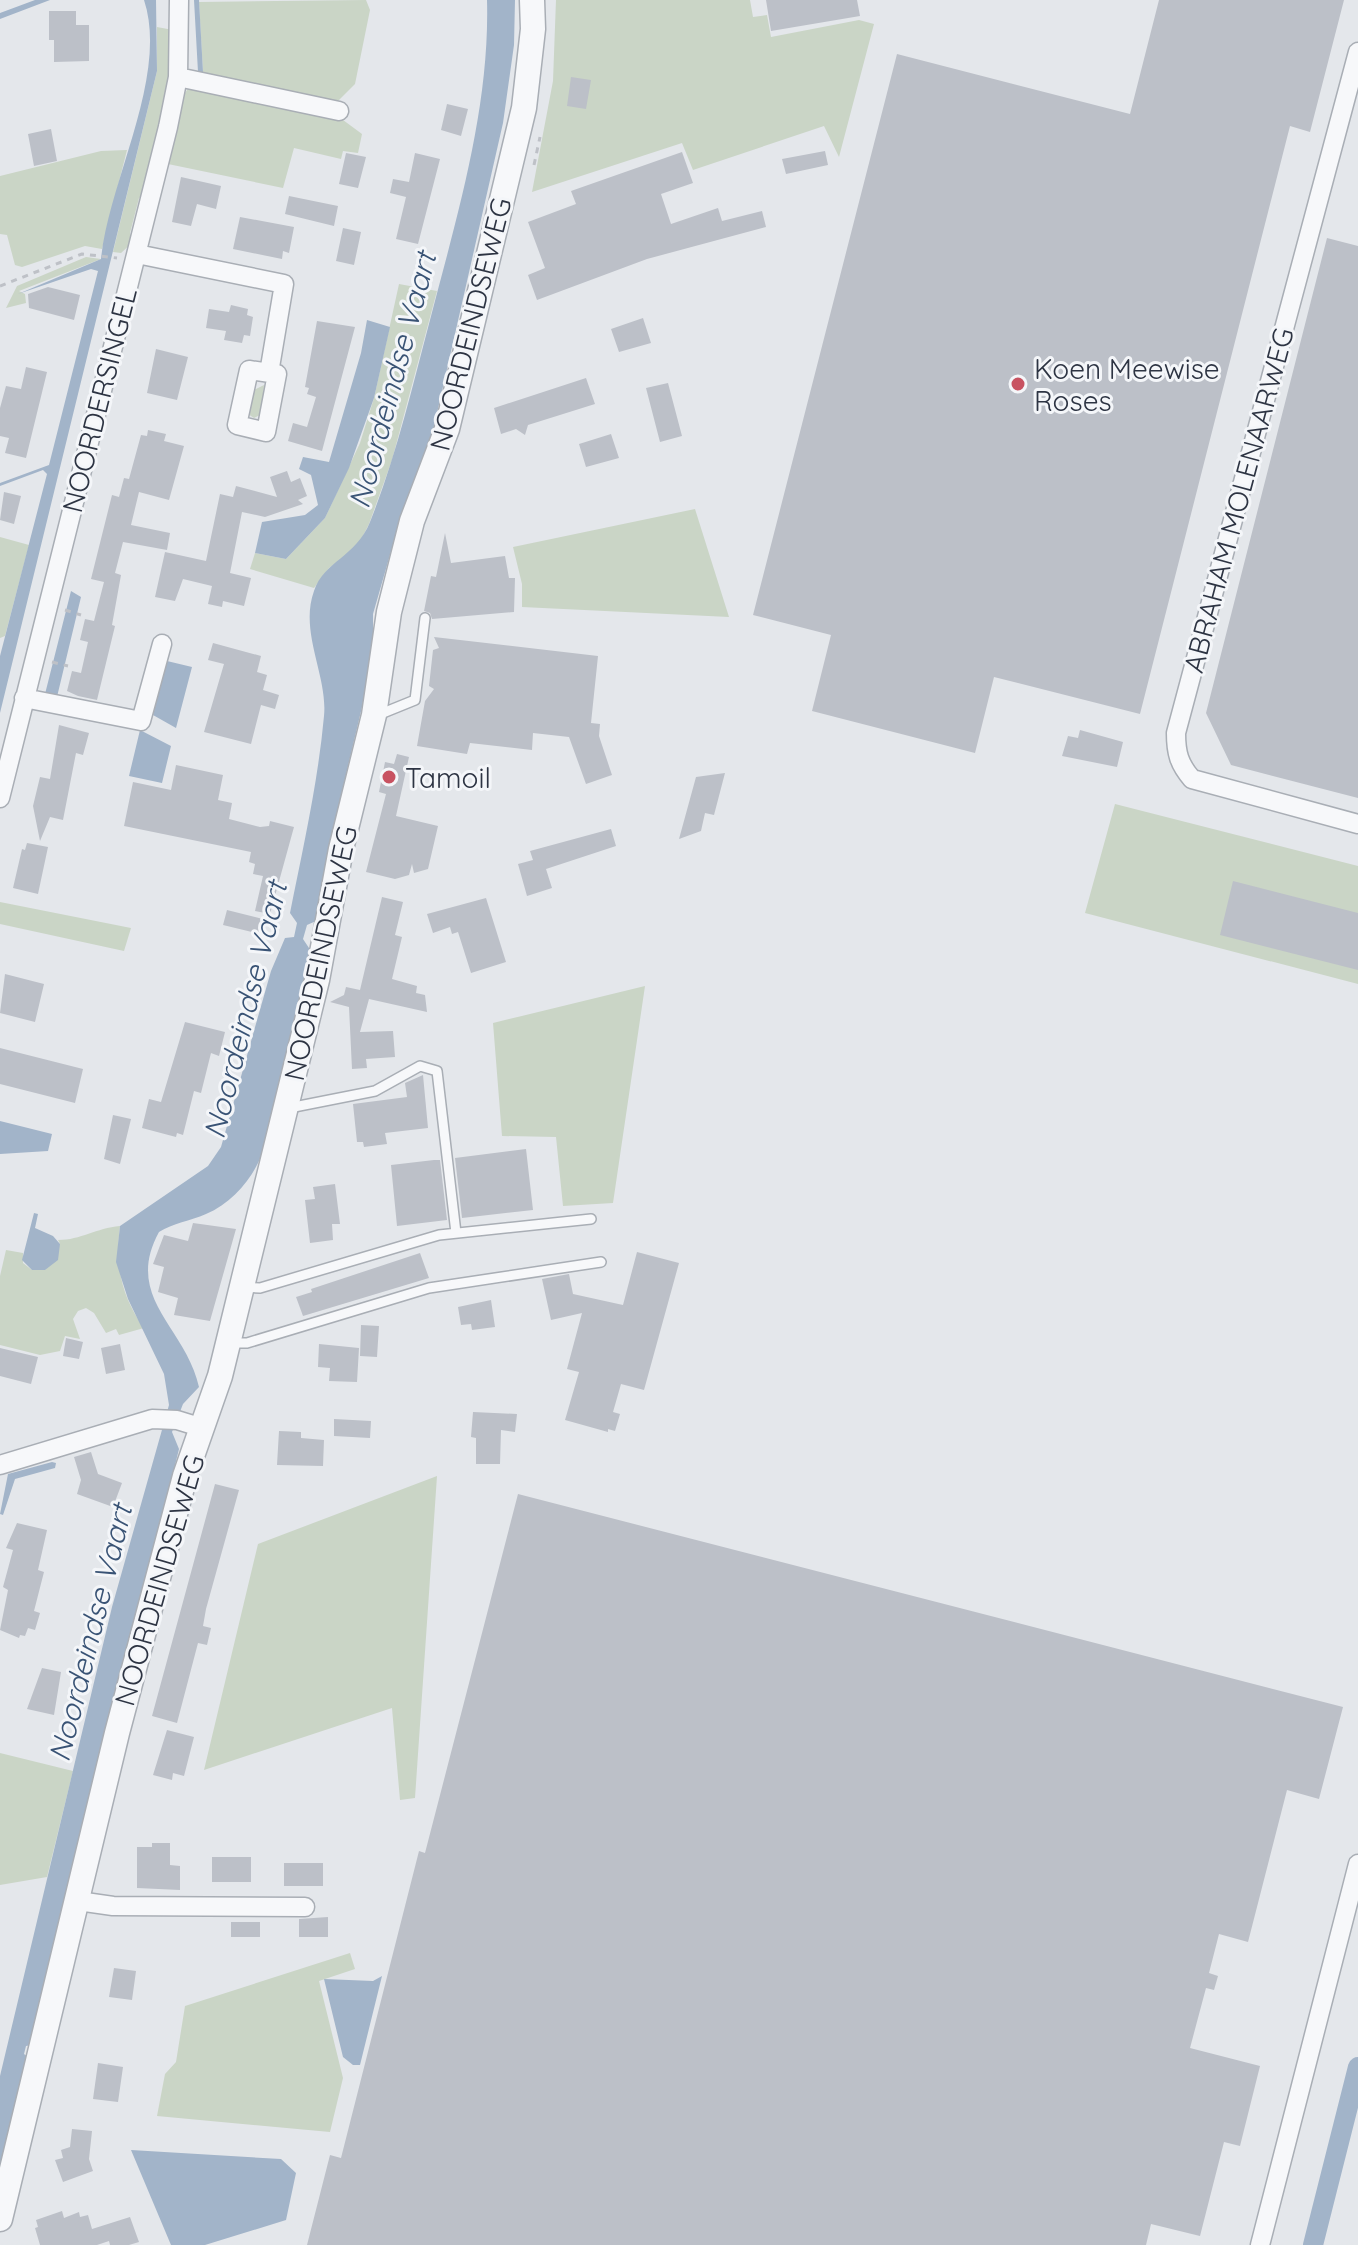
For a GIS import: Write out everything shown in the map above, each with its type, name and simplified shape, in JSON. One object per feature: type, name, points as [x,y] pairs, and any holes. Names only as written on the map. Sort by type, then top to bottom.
[{"type":"street","name":"NOORDERSINGEL","points":[[0,798],[128,256],[178,77],[179,0]]},
{"type":"street","name":"NOORDEINDSEWEG","points":[[0,2219],[121,1718],[185,1476],[228,1343],[286,1109],[374,715],[384,634],[405,545],[447,429],[524,108],[533,29],[532,0]]},
{"type":"street","name":"ABRAHAM MOLENAARWEG","points":[[1358,52],[1176,733],[1180,766],[1192,779],[1358,824]]},
{"type":"street","points":[[178,77],[339,111]]},
{"type":"street","points":[[128,256],[284,284],[269,373]]},
{"type":"street","points":[[24,698],[141,721],[162,644]]},
{"type":"street","points":[[0,1465],[152,1419],[171,1419],[203,1428]]},
{"type":"street","points":[[1260,2245],[1358,1864]]},
{"type":"street","points":[[78,1901],[113,1906],[305,1907]]},
{"type":"lane","points":[[374,715],[388,713],[415,700],[425,618]]},
{"type":"lane","points":[[286,1109],[375,1091],[420,1066],[437,1071],[456,1233]]},
{"type":"lane","points":[[242,1287],[260,1288],[456,1233],[591,1219]]},
{"type":"lane","points":[[228,1343],[247,1343],[429,1288],[601,1262]]},
{"type":"path","points":[[0,286],[82,254],[128,256]]},
{"type":"path","points":[[62,609],[81,615]]},
{"type":"path","points":[[48,661],[68,666]]},
{"type":"green space","points":[[366,0],[370,10],[355,84],[336,103],[197,75],[203,72],[199,2]]},
{"type":"green space","points":[[556,0],[750,0],[753,17],[767,15],[771,37],[859,20],[874,24],[839,157],[824,126],[693,170],[682,143],[532,192],[553,81]]},
{"type":"green space","points":[[157,27],[173,30],[173,63],[145,195],[139,198],[130,233],[133,242],[121,253],[113,252],[157,71]]},
{"type":"green space","points":[[189,87],[339,117],[362,134],[358,153],[343,151],[341,159],[294,148],[283,188],[168,164],[181,99]]},
{"type":"green space","points":[[127,150],[102,249],[85,246],[22,267],[15,265],[7,235],[0,234],[0,176],[101,151]]},
{"type":"green space","points":[[86,257],[101,259],[19,291],[25,294],[26,303],[6,308],[17,286]]},
{"type":"green space","points":[[399,284],[437,291],[392,460],[357,548],[329,568],[314,588],[250,569],[255,553],[286,559],[325,518],[360,443],[374,398]]},
{"type":"green space","points":[[264,385],[262,414],[254,418],[248,414],[252,391]]},
{"type":"green space","points":[[695,509],[729,617],[522,607],[522,584],[513,547]]},
{"type":"green space","points":[[0,537],[29,545],[5,636],[0,638]]},
{"type":"green space","points":[[1115,804],[1358,866],[1358,984],[1085,913]]},
{"type":"green space","points":[[0,902],[131,928],[124,951],[0,924]]},
{"type":"green space","points":[[645,986],[613,1203],[563,1206],[556,1137],[502,1136],[493,1023]]},
{"type":"green space","points":[[120,1226],[118,1254],[122,1280],[130,1304],[144,1328],[119,1335],[116,1329],[106,1333],[94,1313],[86,1308],[78,1311],[73,1319],[80,1339],[65,1336],[60,1351],[40,1355],[0,1345],[0,1276],[6,1250],[23,1253],[23,1263],[32,1270],[45,1270],[60,1244],[58,1240]]},
{"type":"green space","points":[[437,1476],[415,1798],[400,1800],[392,1708],[204,1770],[258,1544]]},
{"type":"green space","points":[[0,1753],[73,1771],[47,1877],[0,1885]]},
{"type":"green space","points":[[350,1953],[355,1969],[319,1981],[343,2078],[330,2132],[157,2116],[165,2074],[176,2062],[185,2006]]},
{"type":"water","points":[[35,0],[50,0],[0,19],[0,13]]},
{"type":"water","points":[[144,0],[156,0],[157,71],[0,713],[0,656],[47,474],[43,470],[0,486],[0,483],[49,465],[98,271],[91,269],[18,294],[101,259],[106,228],[135,128],[149,61],[150,30]]},
{"type":"water","points":[[194,0],[199,0],[203,72],[198,72]]},
{"type":"water","points":[[487,0],[515,0],[514,45],[503,123],[432,435],[398,527],[373,614],[373,647],[362,707],[327,855],[316,921],[307,925],[303,939],[311,951],[266,1144],[251,1176],[236,1194],[206,1214],[159,1232],[150,1255],[148,1276],[152,1294],[192,1366],[199,1387],[183,1404],[172,1432],[179,1449],[32,2045],[26,2046],[24,2054],[28,2057],[0,2168],[0,2076],[112,1607],[169,1405],[164,1374],[128,1299],[116,1262],[120,1226],[208,1166],[221,1147],[271,971],[285,938],[294,937],[297,923],[290,913],[314,790],[324,716],[310,607],[314,591],[325,572],[364,534],[396,447],[470,162],[483,81]]},
{"type":"water","points":[[367,320],[390,327],[374,398],[349,468],[325,518],[286,559],[255,553],[262,522],[305,515],[318,505],[311,475],[299,469],[303,457],[329,462],[361,353]]},
{"type":"water","points":[[71,591],[81,597],[56,701],[44,698]]},
{"type":"water","points":[[167,661],[192,667],[176,728],[153,715]]},
{"type":"water","points":[[140,730],[171,746],[162,783],[129,776]]},
{"type":"water","points":[[0,1121],[52,1134],[48,1151],[0,1154]]},
{"type":"water","points":[[34,1213],[38,1214],[35,1228],[53,1236],[60,1244],[58,1260],[45,1270],[32,1270],[22,1260]]},
{"type":"water","points":[[56,1463],[55,1468],[15,1479],[3,1515],[0,1514],[8,1474]]},
{"type":"water","points":[[382,1976],[360,2065],[353,2065],[343,2057],[324,1979],[373,1981]]},
{"type":"water","points":[[131,2150],[281,2159],[296,2173],[286,2220],[205,2245],[171,2245]]},
{"type":"building","points":[[766,0],[857,0],[860,16],[771,31]]},
{"type":"building","name":"Koen Meewise Roses","points":[[1159,0],[1344,0],[1310,132],[1290,126],[1140,714],[994,677],[975,753],[812,711],[831,635],[753,615],[897,54],[1130,114]]},
{"type":"building","points":[[49,11],[76,11],[76,25],[89,25],[89,61],[54,62],[54,40],[49,40]]},
{"type":"building","points":[[571,77],[591,80],[586,109],[567,106]]},
{"type":"building","points":[[447,104],[468,109],[461,136],[441,130]]},
{"type":"building","points":[[51,129],[57,161],[34,166],[28,134]]},
{"type":"building","points":[[825,151],[828,165],[786,174],[782,159]]},
{"type":"building","points":[[682,152],[693,183],[661,194],[671,224],[718,208],[722,221],[762,211],[766,227],[647,259],[537,300],[528,275],[545,268],[528,222],[576,204],[571,191]]},
{"type":"building","points":[[346,153],[366,157],[358,188],[339,184]]},
{"type":"building","points":[[415,153],[440,159],[418,244],[396,239],[406,197],[390,193],[393,179],[409,182]]},
{"type":"building","points":[[181,177],[221,186],[216,209],[197,204],[191,226],[172,222]]},
{"type":"building","points":[[289,196],[338,206],[334,226],[285,214]]},
{"type":"building","points":[[240,217],[294,227],[289,253],[283,251],[282,259],[233,249]]},
{"type":"building","points":[[343,228],[361,232],[354,265],[336,261]]},
{"type":"building","points":[[1327,238],[1358,246],[1358,798],[1231,765],[1206,713]]},
{"type":"building","points":[[48,287],[80,295],[74,320],[29,308],[28,294]]},
{"type":"building","points":[[231,305],[248,309],[247,315],[253,317],[250,336],[244,335],[242,343],[224,340],[226,331],[206,328],[209,309],[229,312]]},
{"type":"building","points":[[643,318],[651,343],[619,352],[611,329]]},
{"type":"building","points":[[317,321],[355,327],[322,451],[288,441],[293,423],[307,427],[316,397],[307,394],[309,388],[305,387]]},
{"type":"building","points":[[156,349],[188,357],[177,400],[147,393]]},
{"type":"building","points":[[26,367],[47,372],[26,458],[5,453],[9,438],[0,436],[0,408],[6,386],[21,389]]},
{"type":"building","points":[[586,378],[595,404],[528,425],[525,435],[516,429],[501,434],[494,408]]},
{"type":"building","points":[[668,383],[682,436],[660,442],[646,388]]},
{"type":"building","points":[[148,430],[166,434],[164,441],[184,446],[169,500],[139,492],[131,525],[170,533],[167,550],[123,542],[115,573],[121,575],[112,625],[115,626],[97,700],[78,696],[67,691],[72,671],[81,673],[88,642],[80,640],[85,619],[94,621],[104,582],[91,579],[112,495],[119,497],[124,478],[129,479],[141,435],[147,436]]},
{"type":"building","points":[[611,434],[619,458],[586,467],[579,444]]},
{"type":"building","points":[[287,471],[291,482],[300,478],[307,496],[298,500],[303,504],[265,517],[242,512],[230,573],[251,578],[244,606],[223,601],[222,607],[208,604],[212,586],[183,579],[175,601],[155,597],[165,552],[206,561],[220,494],[233,497],[236,486],[277,497],[270,477]]},
{"type":"building","points":[[4,492],[21,496],[14,524],[0,520]]},
{"type":"building","points":[[445,533],[451,563],[505,556],[509,578],[515,578],[514,612],[432,619],[430,613],[424,611],[431,576],[436,577]]},
{"type":"building","points":[[434,637],[598,656],[591,723],[600,724],[599,736],[612,775],[586,784],[569,737],[533,733],[532,750],[470,743],[467,754],[417,746],[425,701],[434,689],[429,686],[433,650],[439,648]]},
{"type":"building","points":[[213,643],[261,656],[257,672],[267,675],[263,690],[279,695],[275,709],[261,705],[251,744],[204,732],[224,664],[208,660]]},
{"type":"building","points":[[59,725],[89,733],[83,755],[76,753],[63,820],[50,817],[40,841],[33,806],[40,777],[50,779]]},
{"type":"building","points":[[1080,730],[1123,742],[1117,767],[1062,756],[1068,736],[1078,738]]},
{"type":"building","points":[[397,754],[409,757],[396,816],[438,826],[428,869],[414,873],[412,864],[409,875],[395,879],[366,872],[386,794],[379,792],[385,762],[394,764]]},
{"type":"building","points":[[176,765],[223,775],[218,800],[232,803],[229,819],[260,827],[269,826],[270,821],[294,827],[270,914],[255,911],[263,876],[253,874],[255,864],[249,862],[251,852],[124,826],[133,782],[171,790]]},
{"type":"building","points":[[725,773],[714,815],[705,813],[701,831],[679,839],[696,777]]},
{"type":"building","points":[[611,829],[616,846],[546,869],[552,888],[527,896],[518,864],[533,860],[530,851]]},
{"type":"building","points":[[27,843],[48,847],[38,894],[13,888],[22,849],[25,850]]},
{"type":"building","points":[[1233,881],[1358,913],[1358,970],[1220,935]]},
{"type":"building","points":[[382,897],[403,902],[395,935],[402,937],[392,979],[417,986],[416,993],[425,995],[427,1012],[369,999],[360,1032],[393,1031],[395,1057],[366,1059],[367,1068],[352,1069],[349,1007],[330,1002],[344,995],[346,987],[360,990]]},
{"type":"building","points":[[486,898],[506,962],[471,973],[458,932],[452,934],[450,927],[433,933],[427,914]]},
{"type":"building","points":[[227,910],[267,920],[264,935],[223,925]]},
{"type":"building","points":[[5,974],[44,984],[35,1022],[0,1013]]},
{"type":"building","points":[[185,1022],[225,1032],[219,1056],[211,1053],[201,1093],[194,1091],[183,1135],[177,1133],[176,1137],[142,1128],[149,1099],[161,1102]]},
{"type":"building","points":[[0,1048],[83,1069],[75,1103],[0,1084]]},
{"type":"building","points":[[423,1075],[428,1128],[385,1133],[387,1144],[364,1147],[363,1142],[357,1142],[353,1104],[407,1097],[405,1083]]},
{"type":"building","points":[[113,1115],[131,1119],[120,1164],[104,1159]]},
{"type":"building","points":[[526,1149],[533,1210],[462,1218],[455,1158]]},
{"type":"building","points":[[440,1160],[447,1220],[397,1226],[391,1165]]},
{"type":"building","points":[[335,1184],[340,1224],[332,1224],[333,1240],[310,1243],[305,1200],[315,1199],[313,1187]]},
{"type":"building","points":[[193,1223],[236,1229],[210,1321],[174,1315],[178,1298],[158,1292],[164,1267],[153,1264],[164,1235],[188,1241]]},
{"type":"building","points":[[637,1252],[679,1263],[644,1390],[621,1384],[613,1412],[620,1414],[615,1431],[608,1429],[608,1432],[565,1420],[579,1372],[567,1369],[582,1313],[551,1320],[542,1279],[569,1274],[573,1294],[623,1305]]},
{"type":"building","points":[[420,1253],[429,1278],[303,1316],[296,1297],[312,1292],[311,1289]]},
{"type":"building","points":[[491,1300],[495,1327],[472,1330],[471,1324],[461,1325],[458,1307]]},
{"type":"building","points":[[361,1325],[379,1326],[377,1357],[360,1356]]},
{"type":"building","points":[[66,1338],[83,1342],[79,1359],[63,1356]]},
{"type":"building","points":[[120,1344],[125,1370],[106,1374],[101,1348]]},
{"type":"building","points":[[319,1344],[359,1348],[357,1382],[329,1381],[330,1368],[318,1367]]},
{"type":"building","points":[[0,1348],[38,1357],[31,1384],[0,1376]]},
{"type":"building","points":[[473,1412],[517,1414],[515,1432],[501,1430],[500,1464],[476,1464],[476,1438],[471,1437]]},
{"type":"building","points":[[334,1419],[371,1421],[370,1438],[334,1436]]},
{"type":"building","points":[[279,1431],[301,1432],[301,1438],[324,1440],[323,1466],[277,1465]]},
{"type":"building","points":[[91,1452],[98,1474],[122,1483],[113,1507],[77,1494],[81,1480],[74,1457]]},
{"type":"building","points":[[215,1484],[239,1490],[206,1609],[203,1626],[211,1628],[207,1645],[198,1643],[177,1723],[152,1716]]},
{"type":"building","points":[[518,1494],[1343,1707],[1319,1799],[1287,1790],[1248,1942],[1219,1934],[1209,1973],[1218,1976],[1214,1990],[1206,1988],[1190,2048],[1260,2066],[1240,2146],[1224,2142],[1200,2236],[1151,2224],[1146,2245],[307,2245],[330,2155],[341,2158],[419,1851],[425,1853]]},
{"type":"building","points":[[17,1523],[47,1530],[38,1570],[44,1572],[34,1611],[40,1613],[35,1630],[28,1628],[25,1636],[20,1635],[19,1638],[0,1630],[8,1590],[3,1587],[13,1550],[6,1548]]},
{"type":"building","points":[[42,1668],[61,1672],[54,1715],[27,1709]]},
{"type":"building","points":[[167,1730],[194,1737],[184,1776],[173,1773],[172,1780],[153,1775]]},
{"type":"building","points":[[152,1843],[170,1843],[170,1865],[180,1866],[180,1890],[137,1888],[137,1847],[152,1847]]},
{"type":"building","points":[[212,1857],[251,1857],[251,1882],[212,1882]]},
{"type":"building","points":[[284,1863],[323,1863],[323,1886],[284,1886]]},
{"type":"building","points":[[328,1917],[328,1937],[299,1937],[299,1919]]},
{"type":"building","points":[[231,1922],[260,1922],[260,1937],[231,1937]]},
{"type":"building","points":[[114,1968],[136,1971],[132,2000],[109,1997]]},
{"type":"building","points":[[98,2063],[123,2067],[118,2102],[93,2099]]},
{"type":"building","points":[[72,2129],[92,2131],[89,2159],[93,2171],[63,2182],[55,2160],[63,2158],[61,2150],[70,2147]]},
{"type":"building","points":[[62,2211],[64,2218],[79,2212],[80,2217],[88,2215],[92,2229],[130,2217],[139,2242],[129,2245],[110,2245],[109,2241],[97,2245],[40,2245],[36,2220]]},
{"type":"waterway","points":[[1313,2245],[1358,2067]]},
{"type":"place","name":"Koen Meewise Roses","points":[[1018,384]]},
{"type":"place","name":"Tamoil","points":[[389,777]]},
{"type":"water label","name":"Noordeindse Vaart","points":[[392,380]]},
{"type":"water label","name":"Noordeindse Vaart","points":[[245,1010]]},
{"type":"water label","name":"Noordeindse Vaart","points":[[90,1633]]}]
